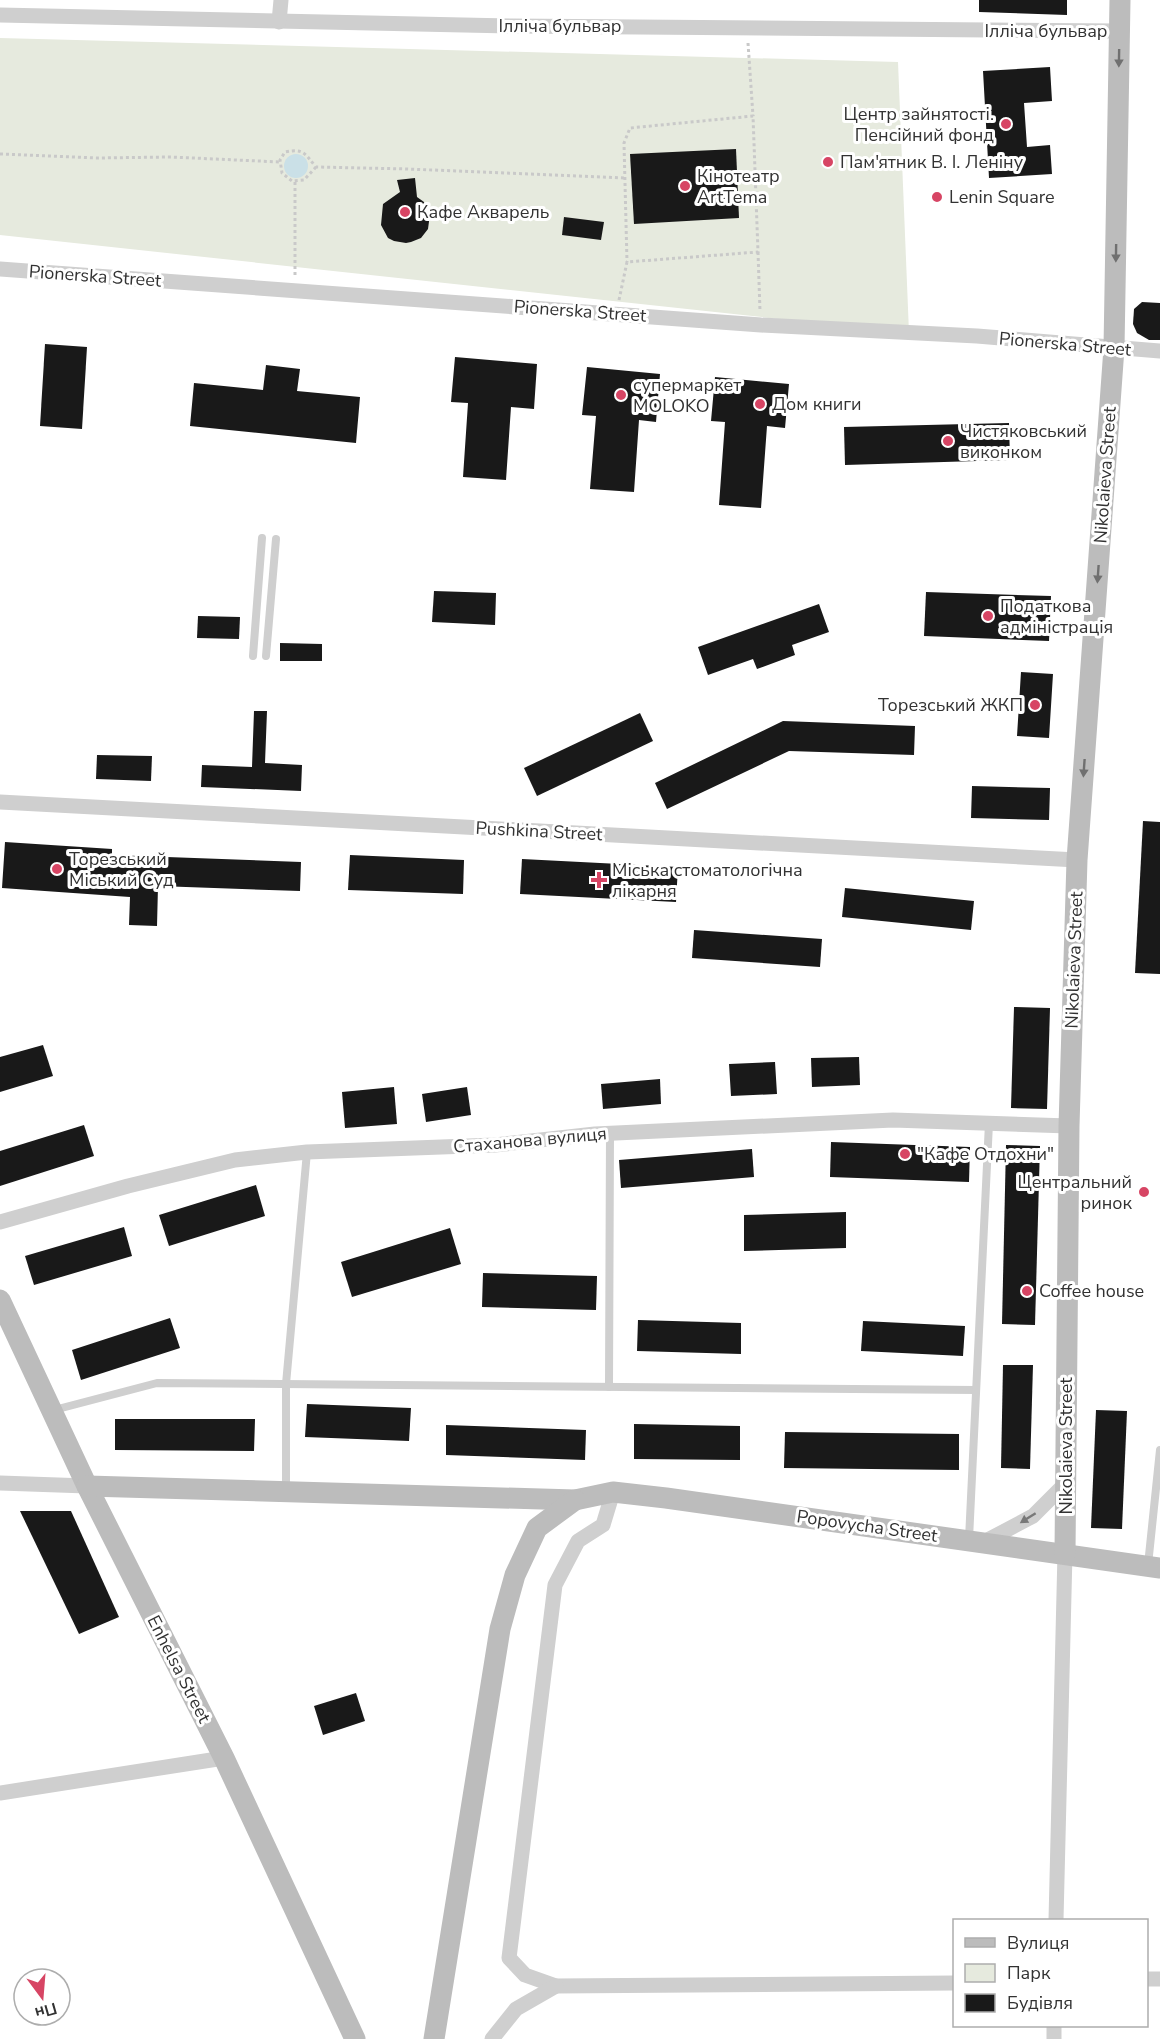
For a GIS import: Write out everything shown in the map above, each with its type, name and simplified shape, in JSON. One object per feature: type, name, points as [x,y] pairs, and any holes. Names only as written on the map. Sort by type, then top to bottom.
[{"type":"street","points":[[279,22],[281,0]]},
{"type":"street","name":"Nikolaieva Street","points":[[1056,1919],[1065,1553],[1069,1126],[1077,860],[1114,348],[1120,0]]},
{"type":"street","name":"Ілліча бульвар","points":[[0,15],[279,22],[1119,31]]},
{"type":"street","name":"Pionerska Street","points":[[0,269],[761,325],[977,336],[1160,351]]},
{"type":"street","name":"Pushkina Street","points":[[0,802],[1077,860]]},
{"type":"street","name":"Стаханова вулиця","points":[[0,1222],[128,1186],[235,1160],[307,1152],[495,1145],[610,1133],[893,1120],[1069,1126]]},
{"type":"street","name":"Enhelsa Street","points":[[0,1300],[87,1486],[224,1758],[355,2039]]},
{"type":"street","points":[[0,1483],[575,1500]]},
{"type":"street","points":[[976,1541],[1033,1516],[1065,1484]]},
{"type":"street","points":[[613,1492],[603,1525],[578,1541],[555,1585],[509,1958],[525,1975],[556,1986],[953,1983]]},
{"type":"street","name":"Popovycha Street","points":[[575,1500],[613,1492],[666,1498],[1154,1567]]},
{"type":"street","points":[[434,2039],[500,1629],[515,1575],[537,1528],[575,1500]]},
{"type":"street","points":[[0,1793],[224,1758]]},
{"type":"street","points":[[492,2039],[516,2009],[556,1986]]},
{"type":"lane","points":[[253,656],[262,538]]},
{"type":"lane","points":[[266,656],[276,539]]},
{"type":"lane","points":[[976,1541],[976,1390],[989,1123]]},
{"type":"lane","points":[[609,1387],[610,1133]]},
{"type":"lane","points":[[286,1491],[286,1384],[307,1152]]},
{"type":"lane","points":[[52,1411],[157,1383],[976,1390]]},
{"type":"lane","points":[[1154,1567],[1160,1450]]},
{"type":"path","points":[[747,27],[753,116],[761,325]]},
{"type":"path","points":[[617,313],[627,262],[624,143],[630,128],[753,116]]},
{"type":"path","points":[[316,167],[309,156],[297,150],[285,152],[280,162],[284,176],[295,182],[304,180],[316,167],[625,178]]},
{"type":"path","points":[[0,154],[98,158],[171,157],[280,162]]},
{"type":"path","points":[[295,182],[296,291]]},
{"type":"path","points":[[627,262],[758,252]]},
{"type":"green space","points":[[0,38],[898,62],[909,333],[0,235]]},
{"type":"water","points":[[296,154],[304,158],[308,166],[304,174],[296,178],[288,174],[284,166],[288,158]]},
{"type":"building","points":[[979,0],[1067,0],[1067,15],[979,12]]},
{"type":"building","name":"Центр зайнятості. Пенсійний фонд","points":[[1050,67],[1052,101],[1024,103],[1027,147],[1050,145],[1052,174],[989,178],[983,71]]},
{"type":"building","name":"Кінотеатр ArtTema","points":[[736,149],[739,218],[634,224],[630,154]]},
{"type":"building","name":"Кафе Акварель","points":[[415,178],[417,197],[424,202],[430,214],[428,229],[421,238],[411,242],[394,241],[388,238],[381,225],[383,204],[400,192],[397,180]]},
{"type":"building","points":[[564,217],[604,222],[601,240],[562,235]]},
{"type":"building","points":[[1142,302],[1160,303],[1160,340],[1149,340],[1137,333],[1133,324],[1134,309]]},
{"type":"building","points":[[45,344],[87,347],[82,429],[40,426]]},
{"type":"building","points":[[455,357],[537,364],[534,409],[511,407],[506,480],[463,477],[468,403],[451,402]]},
{"type":"building","points":[[266,365],[300,369],[297,391],[360,397],[356,443],[190,426],[194,383],[263,390]]},
{"type":"building","points":[[587,367],[660,374],[656,422],[639,420],[634,492],[590,489],[596,416],[582,415]]},
{"type":"building","points":[[715,377],[789,384],[785,428],[767,426],[761,508],[719,505],[725,422],[711,421]]},
{"type":"building","points":[[1009,423],[1010,460],[845,465],[844,427]]},
{"type":"building","points":[[434,591],[496,593],[495,625],[432,622]]},
{"type":"building","name":"Податкова адміністрація","points":[[926,592],[1051,596],[1049,641],[924,636]]},
{"type":"building","points":[[819,604],[829,632],[792,645],[795,655],[757,669],[753,659],[708,675],[698,647]]},
{"type":"building","points":[[198,616],[240,617],[239,639],[197,638]]},
{"type":"building","points":[[280,643],[322,644],[322,661],[280,661]]},
{"type":"building","name":"Торезський ЖКП","points":[[1021,672],[1053,674],[1049,738],[1017,736]]},
{"type":"building","points":[[254,711],[267,711],[265,763],[302,765],[301,791],[201,787],[202,765],[252,767]]},
{"type":"building","points":[[640,713],[653,741],[537,796],[524,768]]},
{"type":"building","points":[[783,721],[915,726],[914,755],[789,751],[667,809],[655,783]]},
{"type":"building","points":[[97,755],[152,756],[151,781],[96,779]]},
{"type":"building","points":[[972,786],[1050,788],[1049,820],[971,818]]},
{"type":"building","points":[[1143,821],[1160,822],[1160,974],[1135,973]]},
{"type":"building","points":[[5,842],[112,849],[112,855],[301,862],[300,891],[158,886],[157,926],[129,925],[130,897],[2,888]]},
{"type":"building","points":[[350,855],[464,860],[463,894],[348,890]]},
{"type":"building","name":"Міська стоматологічна лікарня","points":[[522,859],[678,867],[676,902],[520,894]]},
{"type":"building","points":[[845,888],[974,901],[971,930],[842,917]]},
{"type":"building","points":[[694,930],[822,939],[820,967],[692,958]]},
{"type":"building","points":[[1014,1007],[1050,1008],[1047,1109],[1011,1108]]},
{"type":"building","points":[[43,1045],[53,1076],[0,1092],[0,1057]]},
{"type":"building","points":[[859,1057],[860,1085],[812,1087],[811,1058]]},
{"type":"building","points":[[775,1062],[777,1094],[731,1096],[729,1064]]},
{"type":"building","points":[[660,1079],[661,1104],[603,1109],[601,1084]]},
{"type":"building","points":[[394,1087],[397,1124],[345,1128],[342,1092]]},
{"type":"building","points":[[467,1087],[471,1115],[426,1122],[422,1094]]},
{"type":"building","points":[[84,1125],[94,1156],[0,1186],[0,1151]]},
{"type":"building","points":[[831,1142],[970,1147],[969,1182],[830,1177]]},
{"type":"building","points":[[1006,1145],[1040,1146],[1035,1325],[1002,1324]]},
{"type":"building","points":[[752,1149],[754,1177],[621,1188],[619,1160]]},
{"type":"building","points":[[256,1185],[265,1216],[169,1246],[159,1215]]},
{"type":"building","points":[[846,1212],[846,1248],[744,1251],[744,1215]]},
{"type":"building","points":[[124,1227],[132,1256],[34,1285],[25,1256]]},
{"type":"building","points":[[450,1228],[461,1264],[352,1297],[341,1262]]},
{"type":"building","points":[[483,1273],[597,1276],[596,1310],[482,1307]]},
{"type":"building","points":[[170,1318],[180,1348],[81,1380],[72,1350]]},
{"type":"building","points":[[638,1320],[741,1323],[741,1354],[637,1351]]},
{"type":"building","points":[[863,1321],[965,1326],[963,1356],[861,1351]]},
{"type":"building","points":[[1003,1365],[1033,1365],[1030,1469],[1001,1468]]},
{"type":"building","points":[[307,1404],[411,1408],[409,1441],[305,1437]]},
{"type":"building","points":[[1096,1410],[1127,1411],[1122,1529],[1091,1528]]},
{"type":"building","points":[[115,1419],[255,1419],[254,1451],[115,1450]]},
{"type":"building","points":[[634,1424],[740,1426],[740,1460],[634,1459]]},
{"type":"building","points":[[446,1425],[586,1430],[585,1460],[446,1455]]},
{"type":"building","points":[[785,1432],[959,1434],[959,1470],[784,1468]]},
{"type":"building","points":[[20,1511],[71,1511],[119,1617],[79,1634]]},
{"type":"building","points":[[356,1693],[365,1721],[323,1735],[314,1706]]},
{"type":"place","name":"Центр зайнятості. Пенсійний фонд","points":[[1006,124]]},
{"type":"place","name":"Пам'ятник В. І. Леніну","points":[[828,162]]},
{"type":"place","name":"Кінотеатр ArtTema","points":[[685,186]]},
{"type":"place","name":"Lenin Square","points":[[937,197]]},
{"type":"place","name":"Кафе Акварель","points":[[405,212]]},
{"type":"place","name":"супермаркет MOLOKO","points":[[621,395]]},
{"type":"place","name":"Дом книги","points":[[760,404]]},
{"type":"place","name":"Чистяковський виконком","points":[[948,441]]},
{"type":"place","name":"Податкова адміністрація","points":[[988,616]]},
{"type":"place","name":"Торезський ЖКП","points":[[1035,705]]},
{"type":"place","name":"Торезський Міський Суд","points":[[57,869]]},
{"type":"place","name":"Міська стоматологічна лікарня","points":[[599,880]]},
{"type":"place","name":"\"Кафе Отдохни\"","points":[[905,1154]]},
{"type":"place","name":"Центральний ринок","points":[[1144,1192]]},
{"type":"place","name":"Coffee house","points":[[1027,1291]]}]
